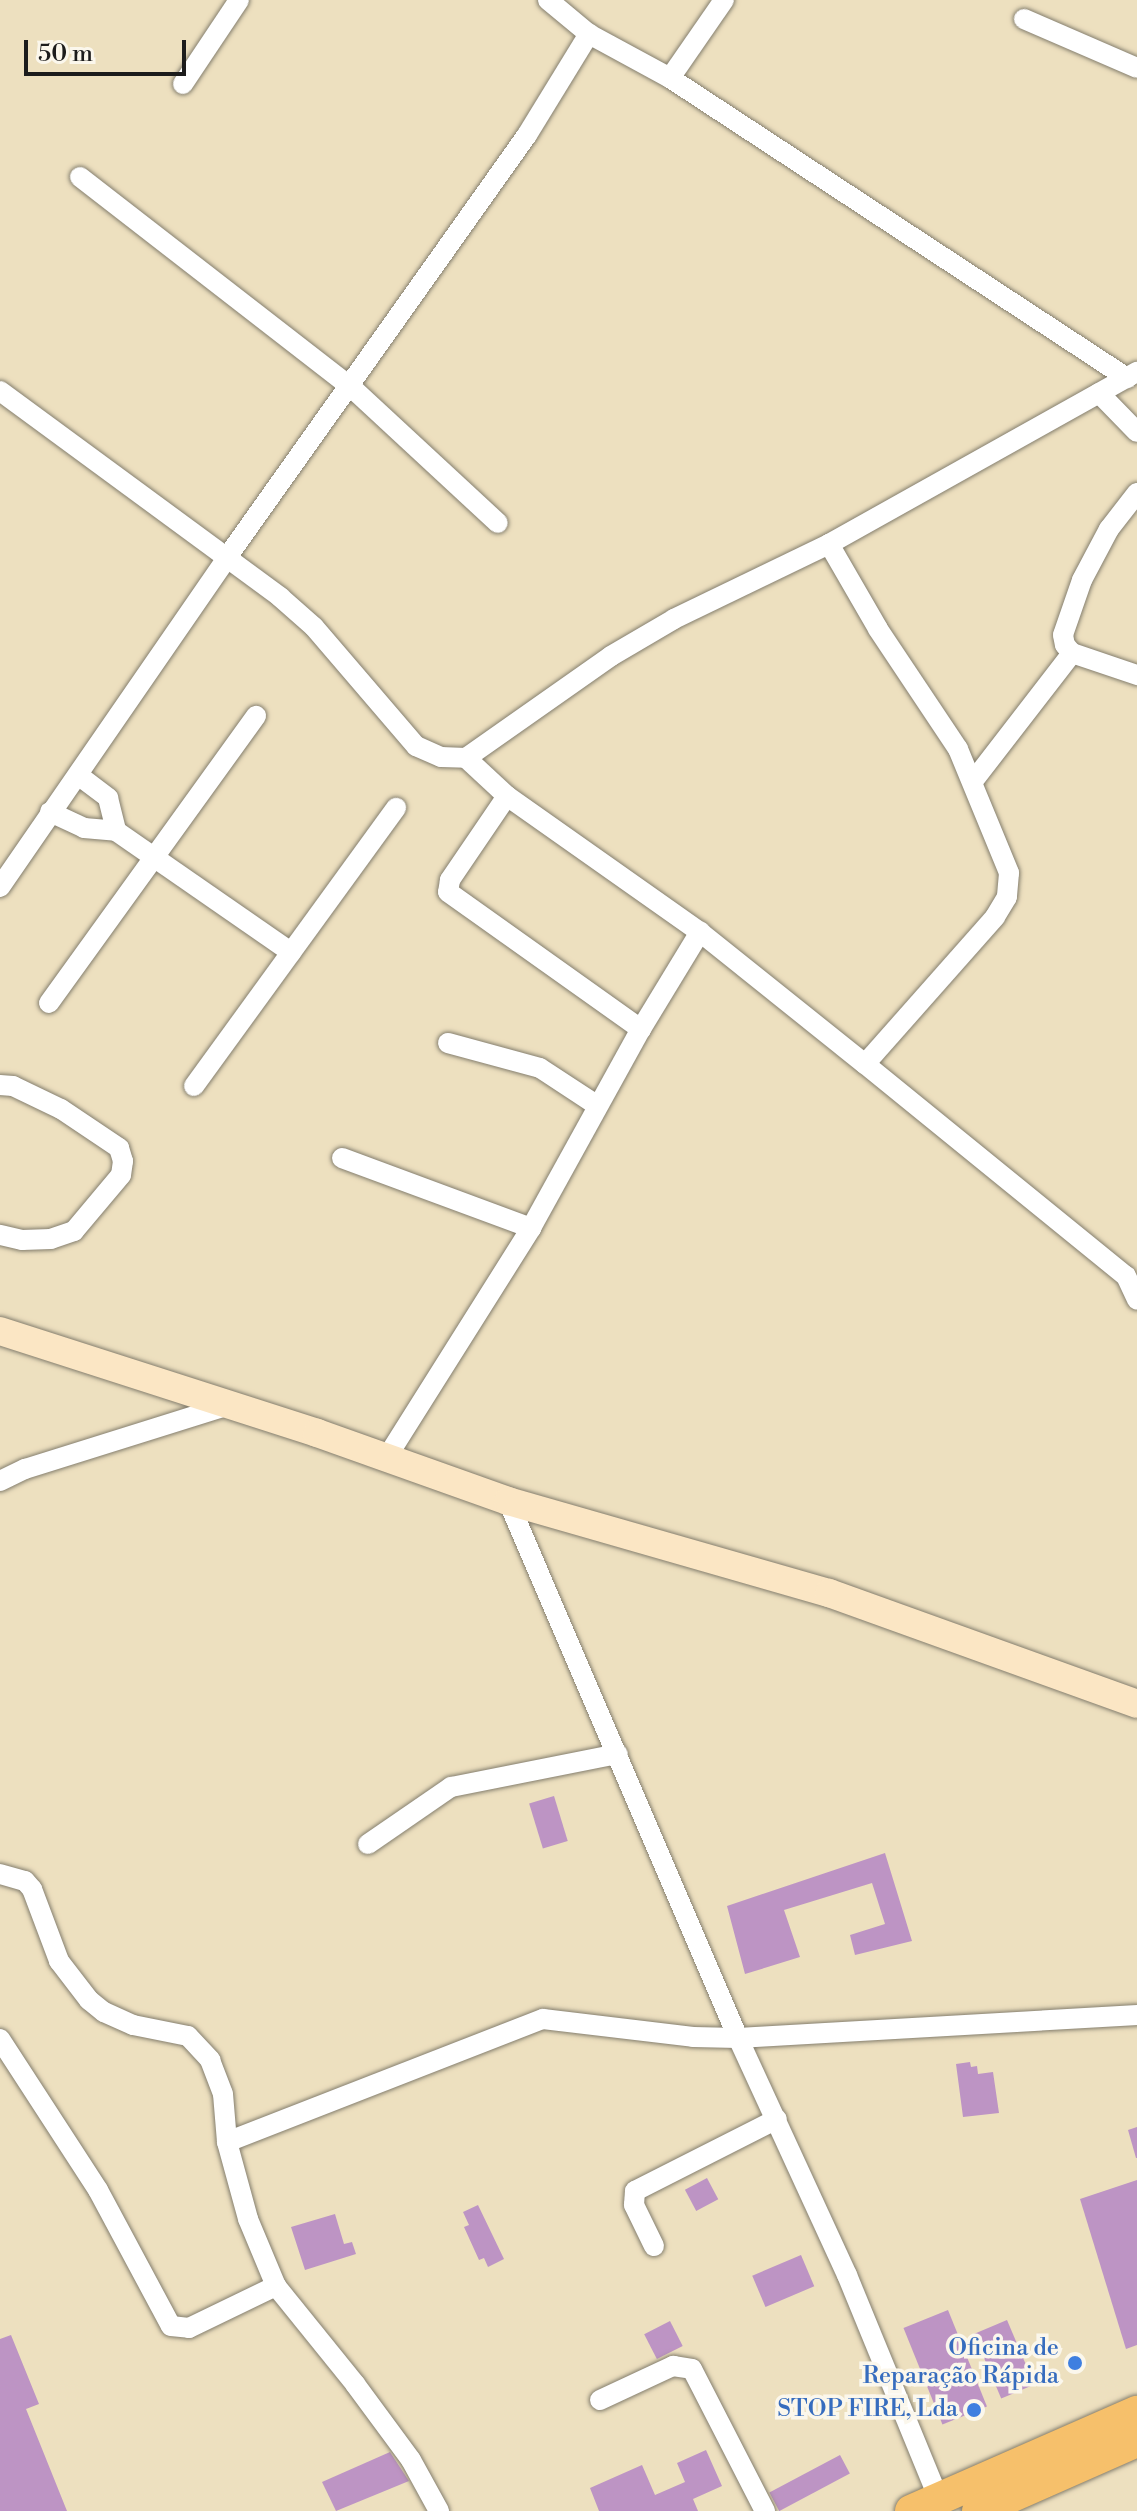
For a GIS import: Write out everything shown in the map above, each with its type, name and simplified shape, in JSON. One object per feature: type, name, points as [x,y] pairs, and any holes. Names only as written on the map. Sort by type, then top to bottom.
[{"type":"main road","points":[[0,1331],[387,1457],[508,1501],[829,1593],[1137,1704]]},
{"type":"main road","points":[[925,2505],[1137,2412]]},
{"type":"main road","points":[[978,2511],[1137,2441]]},
{"type":"street","points":[[183,84],[239,0]]},
{"type":"street","points":[[0,391],[228,556],[314,627],[416,746],[441,757],[466,758],[611,656],[674,619],[829,544],[1132,375],[670,78],[589,34],[548,0]]},
{"type":"street","points":[[670,78],[724,0]]},
{"type":"street","points":[[1024,19],[1137,68]]},
{"type":"street","points":[[0,887],[228,556],[351,387],[527,135],[589,34]]},
{"type":"street","points":[[80,177],[351,387],[498,523]]},
{"type":"street","points":[[1099,393],[1137,432]]},
{"type":"street","points":[[1137,493],[1109,529],[1082,580],[1063,635],[1065,645],[1072,653],[1137,675]]},
{"type":"street","points":[[829,544],[878,629],[940,718],[974,780],[1009,873],[1007,897],[995,917],[865,1064]]},
{"type":"street","points":[[974,780],[1072,653]]},
{"type":"street","points":[[49,1003],[256,716]]},
{"type":"street","points":[[466,758],[507,796],[700,932],[865,1064],[1126,1276],[1137,1300]]},
{"type":"street","points":[[78,775],[108,798],[116,831]]},
{"type":"street","points":[[507,796],[450,880],[448,892],[641,1029]]},
{"type":"street","points":[[194,1086],[396,808]]},
{"type":"street","points":[[50,812],[84,828],[116,831],[291,952]]},
{"type":"street","points":[[387,1457],[531,1228],[641,1029],[700,932]]},
{"type":"street","points":[[448,1043],[540,1068],[598,1106]]},
{"type":"street","points":[[0,1085],[13,1086],[61,1109],[119,1148],[123,1161],[121,1175],[74,1231],[51,1239],[22,1240],[0,1235]]},
{"type":"street","points":[[342,1158],[531,1228]]},
{"type":"street","points":[[0,1481],[25,1469],[229,1405]]},
{"type":"street","points":[[508,1501],[738,2038],[847,2275],[925,2505]]},
{"type":"street","points":[[368,1844],[412,1810],[451,1787],[618,1754]]},
{"type":"street","points":[[0,1874],[25,1881],[32,1889],[59,1961],[89,2000],[104,2012],[133,2025],[188,2036],[197,2042],[219,2076],[227,2142],[248,2219],[276,2286],[411,2460],[439,2511]]},
{"type":"street","points":[[227,2142],[534,2020],[551,2019],[693,2037],[738,2038],[1137,2015]]},
{"type":"street","points":[[0,2039],[98,2190],[171,2326],[189,2328],[276,2286]]},
{"type":"street","points":[[654,2246],[634,2205],[635,2191],[777,2119]]},
{"type":"street","points":[[600,2400],[673,2366],[692,2369],[765,2511]]},
{"type":"building","points":[[554,1796],[568,1841],[543,1849],[529,1804]]},
{"type":"building","points":[[885,1853],[912,1941],[855,1955],[850,1935],[885,1924],[872,1883],[784,1910],[800,1957],[745,1974],[727,1906]]},
{"type":"building","points":[[970,2062],[971,2067],[977,2066],[978,2074],[993,2072],[999,2113],[963,2117],[956,2064]]},
{"type":"building","points":[[1137,2127],[1137,2158],[1136,2158],[1128,2130]]},
{"type":"building","points":[[707,2178],[718,2199],[696,2211],[685,2190]]},
{"type":"building","points":[[1137,2180],[1137,2345],[1126,2349],[1080,2199]]},
{"type":"building","points":[[478,2205],[504,2259],[488,2267],[484,2258],[479,2260],[464,2227],[469,2225],[463,2212]]},
{"type":"building","points":[[335,2214],[344,2244],[352,2242],[356,2254],[305,2270],[291,2227]]},
{"type":"building","points":[[801,2255],[814,2286],[765,2307],[752,2276]]},
{"type":"building","points":[[948,2310],[987,2406],[942,2424],[903,2328]]},
{"type":"building","points":[[1007,2320],[1034,2384],[1001,2399],[974,2334]]},
{"type":"building","points":[[670,2321],[683,2346],[657,2359],[644,2334]]},
{"type":"building","points":[[11,2335],[39,2404],[26,2409],[67,2511],[0,2511],[0,2339]]},
{"type":"building","points":[[706,2450],[722,2486],[693,2499],[698,2511],[599,2511],[590,2488],[642,2465],[655,2495],[685,2482],[677,2463]]},
{"type":"building","points":[[390,2452],[409,2481],[336,2511],[322,2482]]},
{"type":"building","points":[[840,2455],[850,2474],[779,2511],[769,2493]]},
{"type":"place","name":"Oficina de Reparação Rápida","points":[[1075,2363]]},
{"type":"place","name":"STOP FIRE, Lda","points":[[974,2410]]}]
